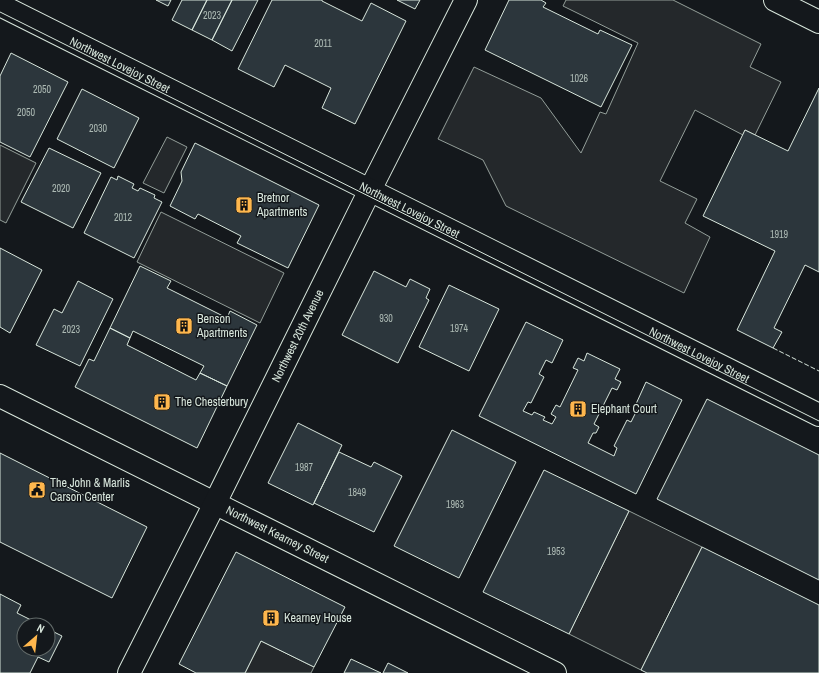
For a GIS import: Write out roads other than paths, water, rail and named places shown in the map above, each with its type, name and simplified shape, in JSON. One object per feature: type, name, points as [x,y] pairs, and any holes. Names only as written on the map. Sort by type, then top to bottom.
[{"type":"street","name":"Northwest 20th Avenue","points":[[129,673],[466,0]]},
{"type":"street","points":[[775,0],[819,22]]},
{"type":"street","name":"Northwest Lovejoy Street","points":[[0,5],[819,415]]},
{"type":"street","name":"Northwest Kearney Street","points":[[0,396],[555,673]]},
{"type":"tram line","points":[[0,12],[819,421]]},
{"type":"place","name":"Bretnor Apartments","points":[[244,205]]},
{"type":"place","name":"Benson Apartments","points":[[184,326]]},
{"type":"place","name":"The Chesterbury","points":[[162,402]]},
{"type":"place","name":"Elephant Court","points":[[578,409]]},
{"type":"place","name":"The John & Marlis Carson Center","points":[[37,490]]},
{"type":"place","name":"Kearney House","points":[[271,618]]}]
